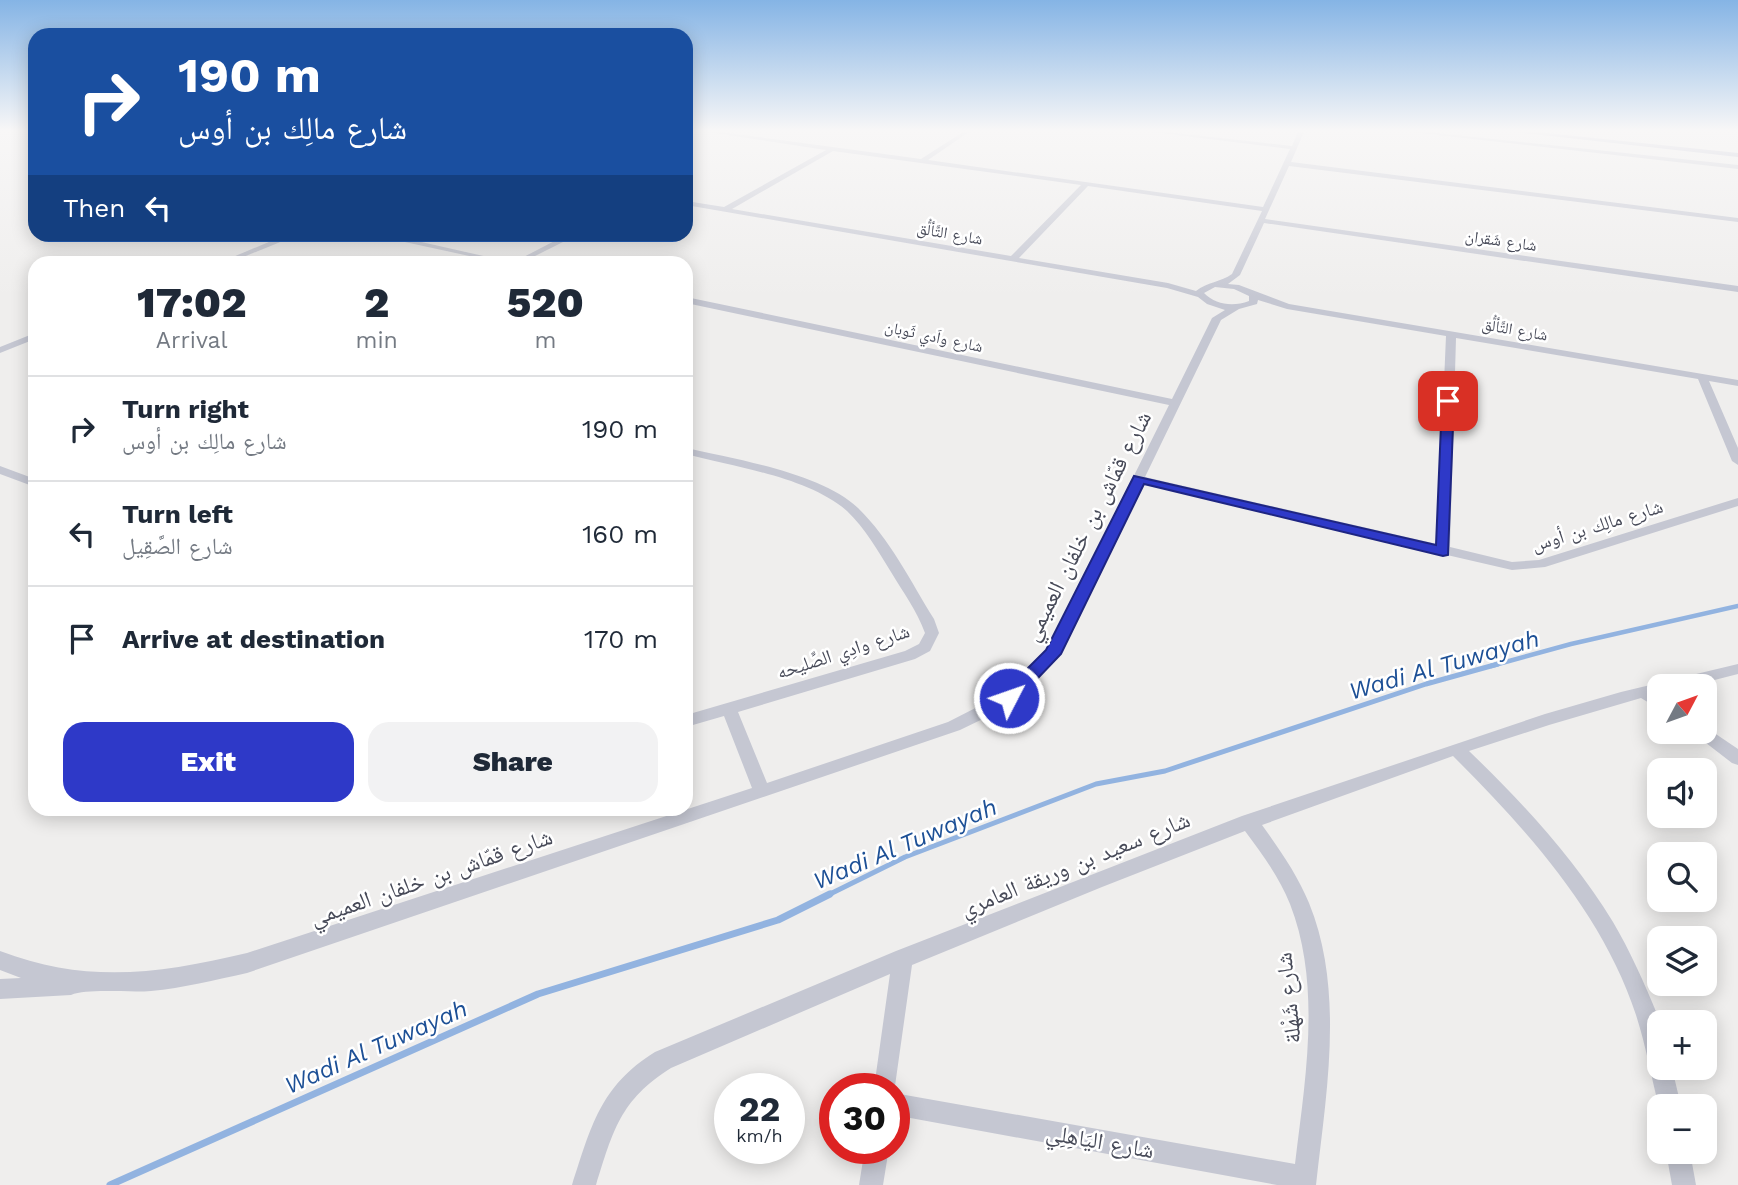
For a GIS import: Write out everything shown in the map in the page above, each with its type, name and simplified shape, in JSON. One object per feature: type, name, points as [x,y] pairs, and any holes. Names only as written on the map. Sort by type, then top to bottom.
[{"type":"street","points":[[724,210],[764,187]]},
{"type":"street","points":[[1013,259],[1083,187]]},
{"type":"street","points":[[1110,187],[1265,209]]},
{"type":"street","points":[[1236,275],[1254,302],[1217,318],[1203,298],[1202,289],[1236,275],[1277,187]]},
{"type":"street","points":[[1476,187],[1738,220]]},
{"type":"street","name":"شارع التَّألُّق","points":[[693,204],[1168,286],[1241,307],[1287,306]]},
{"type":"street","name":"شارع شَقران","points":[[1260,220],[1738,289]]},
{"type":"street","points":[[240,256],[276,242]]},
{"type":"street","points":[[410,242],[477,256]]},
{"type":"street","points":[[530,256],[559,242]]},
{"type":"street","name":"شارع التَّألُّق","points":[[1168,286],[1212,286],[1250,293],[1287,306],[1738,383]]},
{"type":"street","name":"شارع واَدي ثَوبان","points":[[693,301],[1176,403]]},
{"type":"street","name":"شارع قمّاش بن خلفان العميمي","points":[[693,814],[965,722],[1009,698],[1026,684],[1041,669],[1062,638],[1217,318]]},
{"type":"street","points":[[1443,552],[1451,334]]},
{"type":"street","points":[[0,350],[28,340]]},
{"type":"street","points":[[1702,377],[1734,444],[1738,461]]},
{"type":"street","name":"شارع وادِي الصِّليحه","points":[[693,453],[804,484],[843,501],[861,519],[931,626],[930,640],[910,655],[693,719]]},
{"type":"street","points":[[0,470],[28,480]]},
{"type":"street","name":"شارع مالِك بن أوس","points":[[1139,479],[1501,565],[1532,566],[1738,502]]},
{"type":"street","points":[[1717,674],[1738,669]]},
{"type":"street","name":"شارع سعيد بن وريقة العامري","points":[[584,1185],[614,1102],[628,1084],[645,1070],[903,958],[1248,821],[1456,749],[1647,696]]},
{"type":"street","points":[[729,709],[762,791]]},
{"type":"street","points":[[1717,742],[1738,758]]},
{"type":"street","points":[[1456,749],[1529,822],[1574,879],[1606,932],[1635,989],[1647,1024]]},
{"type":"street","name":"شارع قمّاش بن خلفان العميمي","points":[[0,960],[44,975],[93,982],[161,982],[247,963],[687,816]]},
{"type":"street","name":"شارع شَهْلة","points":[[1248,821],[1266,842],[1299,901],[1319,992],[1317,1096],[1305,1181]]},
{"type":"street","points":[[888,1073],[903,958]]},
{"type":"street","points":[[0,989],[93,982]]},
{"type":"street","name":"شارع اليَاهِلِي","points":[[910,1107],[1305,1181]]},
{"type":"street","points":[[871,1185],[874,1164]]},
{"type":"street","points":[[1680,1164],[1684,1185]]},
{"type":"waterway","name":"Wadi Al Tuwayah","points":[[1491,666],[1571,644],[1738,606]]},
{"type":"waterway","name":"Wadi Al Tuwayah","points":[[826,896],[905,857],[1096,784],[1165,771],[1426,684],[1498,664]]},
{"type":"waterway","name":"Wadi Al Tuwayah","points":[[826,896],[830,894]]},
{"type":"waterway","name":"Wadi Al Tuwayah","points":[[110,1185],[538,994],[778,920],[826,896]]},
{"type":"route","points":[[1009,698],[1026,684],[1053,654],[1139,479],[1443,552],[1448,401]]}]
